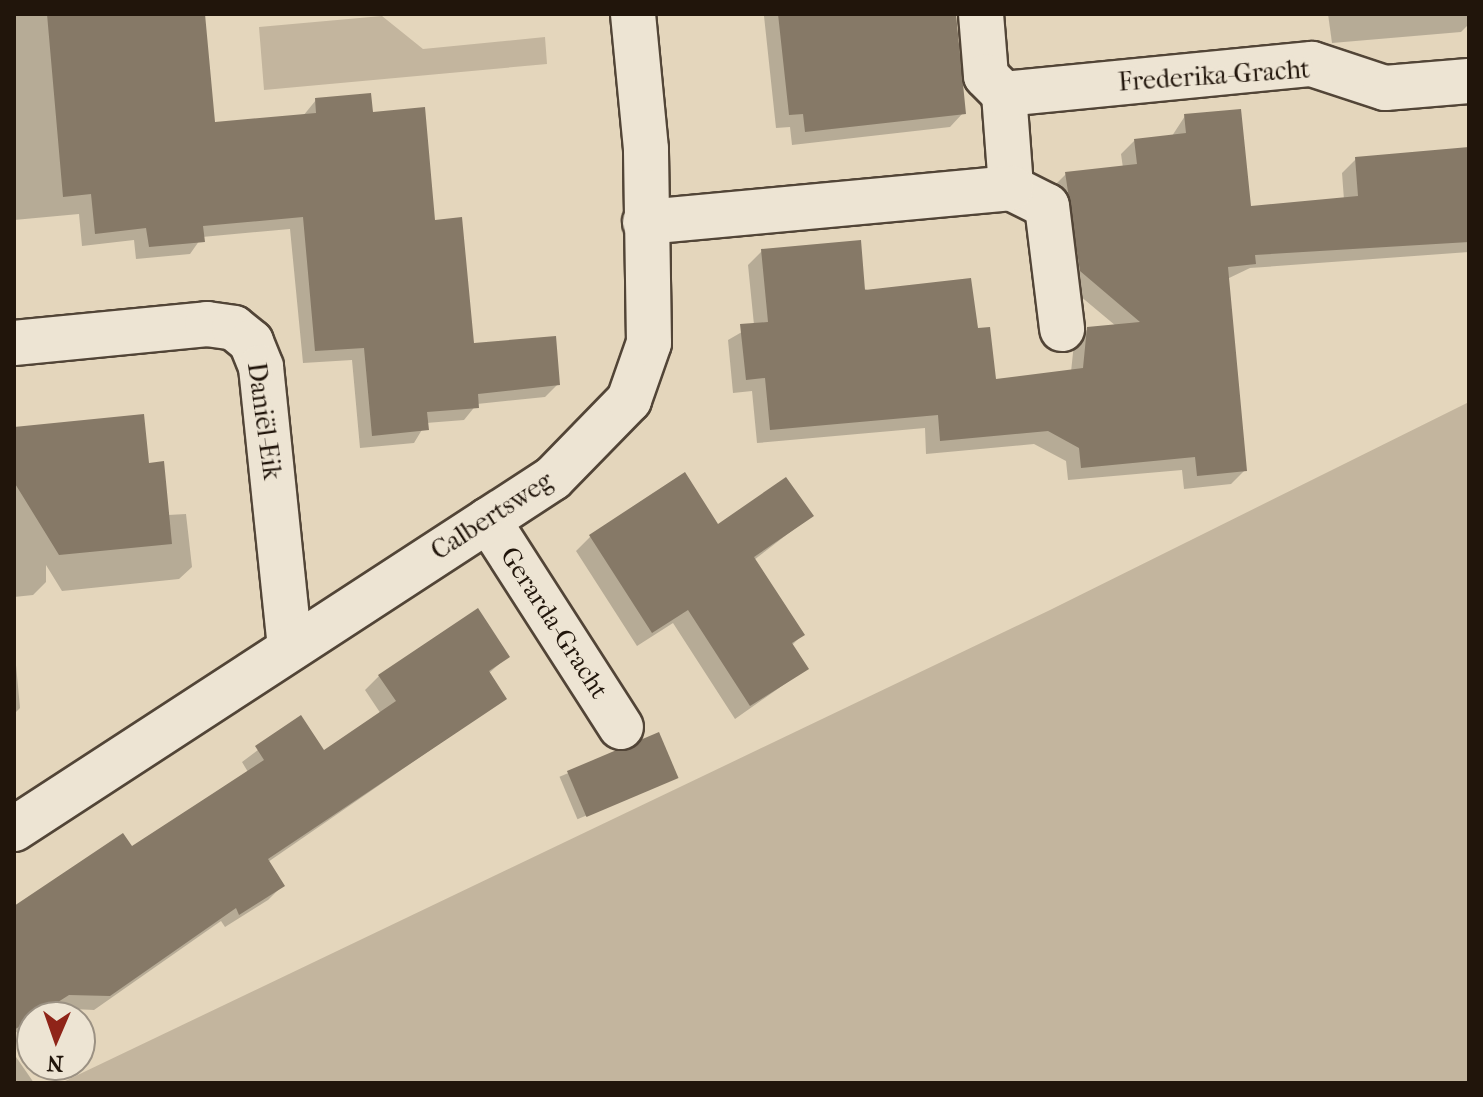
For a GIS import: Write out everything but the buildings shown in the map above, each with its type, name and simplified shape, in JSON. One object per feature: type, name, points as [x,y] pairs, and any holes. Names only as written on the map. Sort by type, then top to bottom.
[{"type":"street","name":"Calbertsweg","points":[[14,829],[290,646],[553,478],[629,400],[649,343],[633,14]]},
{"type":"street","points":[[981,14],[986,76],[1004,94],[1011,188]]},
{"type":"street","name":"Frederika-Gracht","points":[[1004,94],[1312,64],[1385,88],[1469,81]]},
{"type":"street","points":[[645,222],[1011,188],[1047,206],[1062,329]]},
{"type":"street","name":"Daniël-Eik","points":[[14,343],[207,324],[234,328],[251,342],[261,367],[290,646]]},
{"type":"street","name":"Gerarda-Gracht","points":[[488,520],[621,727]]},
{"type":"shaded area","points":[[382,16],[423,49],[545,37],[547,64],[264,90],[259,27]]},
{"type":"shaded area","points":[[1469,402],[1469,1083],[61,1083],[96,1081],[96,1066],[1048,611]]}]
